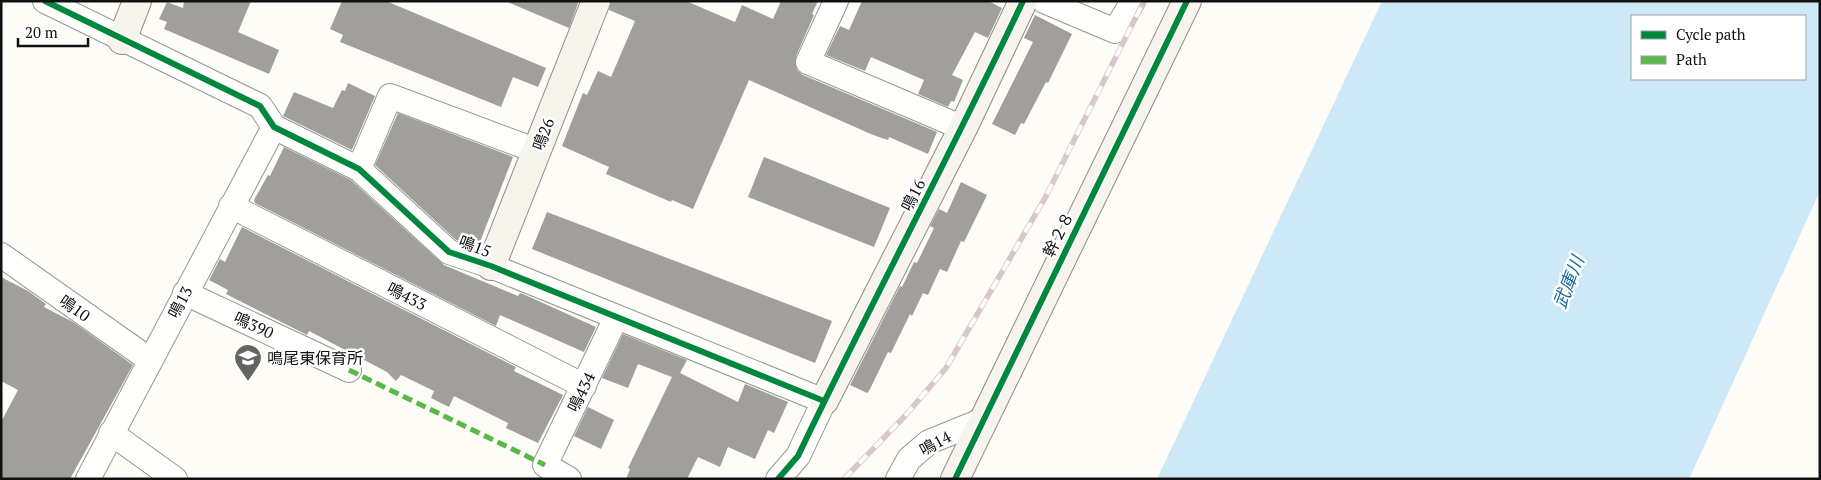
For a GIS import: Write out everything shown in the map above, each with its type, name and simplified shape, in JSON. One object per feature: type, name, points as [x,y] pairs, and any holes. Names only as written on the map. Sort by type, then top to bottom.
[{"type":"street","points":[[45,1],[260,106],[274,127]]},
{"type":"street","points":[[122,40],[137,1]]},
{"type":"street","name":"鳴26","points":[[491,266],[596,1]]},
{"type":"street","points":[[836,1],[808,62],[964,128]]},
{"type":"street","name":"鳴16","points":[[824,401],[964,128],[1024,1]]},
{"type":"street","points":[[1044,1],[1114,31],[1133,1]]},
{"type":"street","name":"幹２８","points":[[954,479],[1187,1]]},
{"type":"street","points":[[359,169],[390,96],[537,151]]},
{"type":"street","name":"鳴15","points":[[274,127],[359,169],[450,252],[491,266],[824,401]]},
{"type":"street","name":"鳴13","points":[[88,479],[274,127]]},
{"type":"street","name":"鳴433","points":[[231,206],[584,386]]},
{"type":"street","name":"鳴10","points":[[1,255],[150,360]]},
{"type":"street","name":"鳴390","points":[[185,293],[350,370]]},
{"type":"street","name":"鳴434","points":[[569,479],[545,465],[616,318]]},
{"type":"street","points":[[778,479],[798,456],[824,401]]},
{"type":"street","name":"鳴14","points":[[898,479],[909,459],[930,442],[983,420]]},
{"type":"street","points":[[111,433],[175,479]]},
{"type":"water","name":"武庫川","points":[[1382,1],[1820,1],[1820,191],[1689,479],[1157,479]]},
{"type":"building","points":[[184,1],[251,1],[238,32],[279,50],[269,74],[164,29],[167,22],[159,19],[167,2],[183,8]]},
{"type":"building","points":[[342,1],[386,1],[546,68],[538,87],[513,77],[501,107],[340,42],[343,35],[330,29]]},
{"type":"building","points":[[505,1],[579,1],[569,28]]},
{"type":"building","points":[[611,1],[686,1],[735,22],[742,5],[773,19],[781,1],[818,1],[796,56],[797,70],[803,75],[937,132],[928,154],[889,137],[888,140],[873,135],[749,80],[693,209],[672,200],[671,202],[606,174],[609,167],[562,146],[583,93],[587,95],[598,71],[611,77],[635,21],[609,10]]},
{"type":"building","points":[[862,1],[988,1],[1002,8],[988,38],[975,32],[952,75],[963,80],[954,102],[951,101],[948,107],[918,94],[924,80],[871,57],[865,71],[826,55],[840,26],[849,30]]},
{"type":"building","points":[[1035,15],[1072,34],[1048,83],[1046,82],[1024,124],[1021,123],[1015,135],[992,124],[1033,42],[1024,38]]},
{"type":"building","points":[[348,83],[375,96],[352,150],[283,116],[294,92],[333,108],[342,90],[345,91]]},
{"type":"building","points":[[398,113],[513,157],[478,247],[456,240],[375,165]]},
{"type":"building","points":[[284,147],[351,180],[444,265],[518,296],[520,293],[523,294],[596,327],[584,352],[500,315],[496,326],[255,203],[254,200],[268,175],[270,176]]},
{"type":"building","points":[[764,157],[890,208],[874,247],[748,197]]},
{"type":"building","points":[[961,182],[987,195],[964,242],[961,241],[947,272],[940,269],[928,295],[923,293],[912,316],[910,314],[891,353],[888,352],[869,391],[867,393],[850,385],[900,286],[902,287],[914,262],[917,263],[934,228],[930,226],[939,209],[947,213]]},
{"type":"building","points":[[547,212],[832,321],[815,363],[532,249]]},
{"type":"building","points":[[242,227],[516,367],[514,371],[563,395],[538,443],[506,428],[508,423],[454,396],[449,407],[431,398],[434,391],[401,375],[396,381],[387,372],[309,331],[307,335],[226,294],[228,290],[209,280],[220,259],[225,262]]},
{"type":"building","points":[[1,277],[28,291],[46,304],[44,307],[73,322],[133,365],[70,479],[1,479],[1,422],[18,390],[1,381]]},
{"type":"building","points":[[623,334],[687,360],[680,373],[738,402],[745,384],[788,402],[774,433],[768,430],[755,459],[728,447],[720,467],[698,457],[687,479],[626,479],[630,469],[628,468],[672,377],[638,364],[628,388],[602,378]]},
{"type":"building","points":[[588,407],[614,420],[601,449],[574,436]]},
{"type":"railway","points":[[844,479],[905,416],[946,368],[1045,198],[1144,1]]},
{"type":"marked path","points":[[349,370],[545,465]]},
{"type":"cycle path","points":[[45,1],[260,106],[274,127],[359,169],[449,252],[491,266],[824,401]]},
{"type":"cycle path","points":[[778,479],[798,456],[1023,1]]},
{"type":"cycle path","points":[[955,479],[1187,1]]},
{"type":"place","name":"鳴尾東保育所","points":[[248,382]]}]
